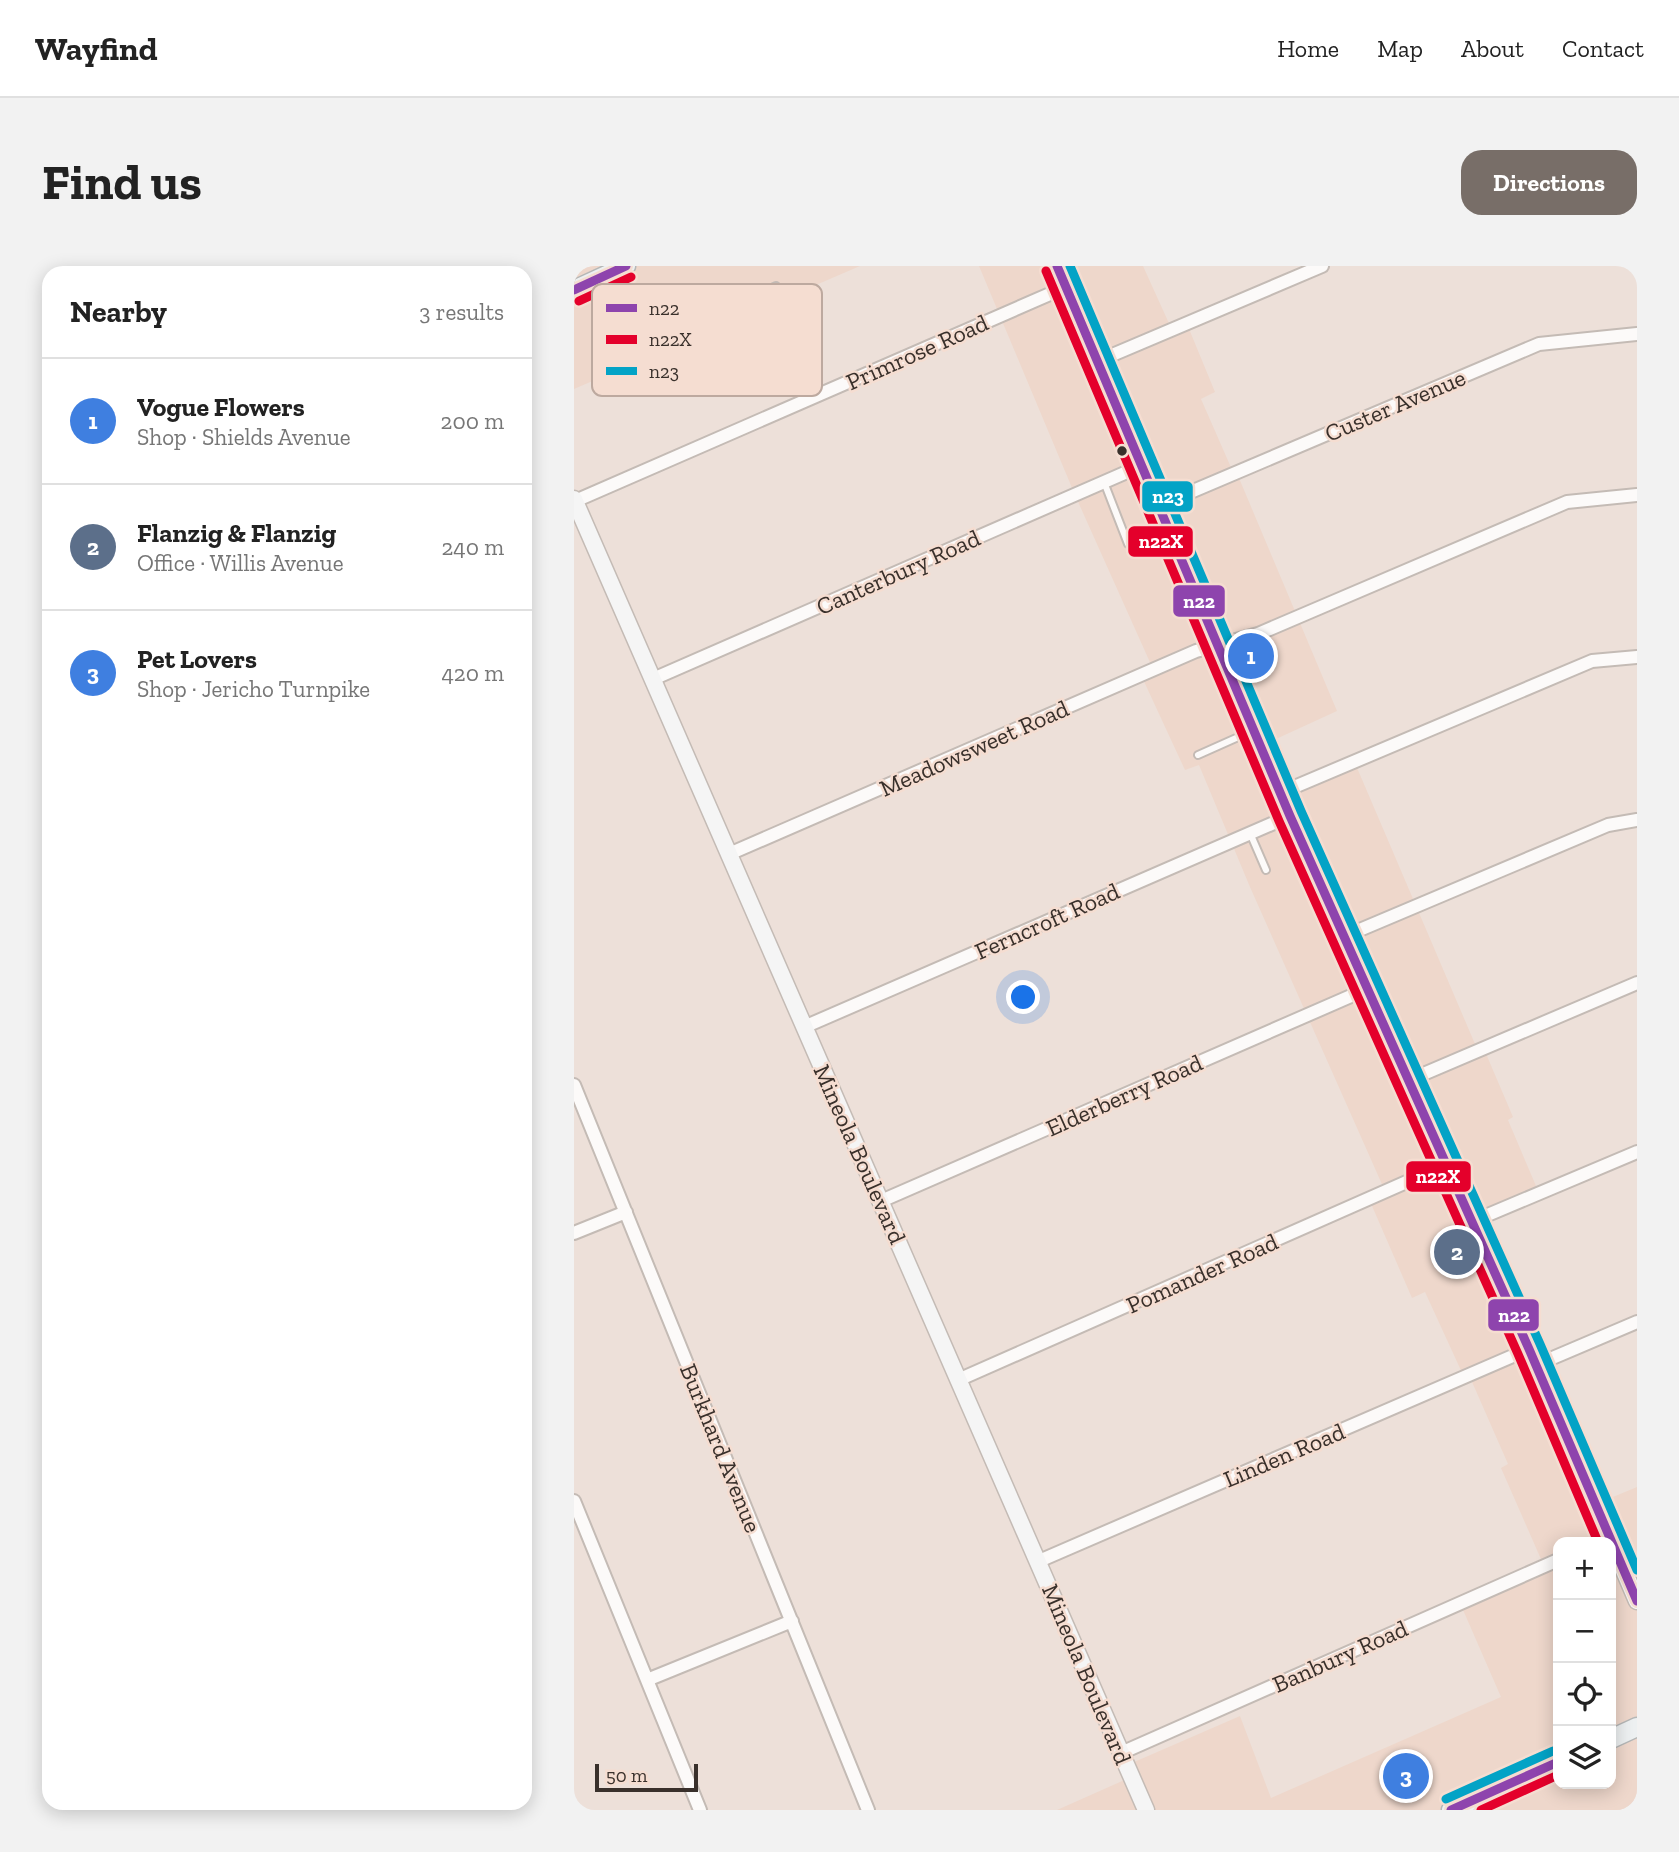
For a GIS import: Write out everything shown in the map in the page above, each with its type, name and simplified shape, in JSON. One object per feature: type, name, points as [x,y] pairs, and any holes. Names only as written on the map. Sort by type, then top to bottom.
[{"type":"main road","points":[[574,290],[626,266]]},
{"type":"main road","points":[[1057,266],[1290,816],[1536,1365],[1603,1537]]},
{"type":"main road","name":"Mineola Boulevard","points":[[574,500],[1146,1810]]},
{"type":"main road","points":[[1616,1551],[1630,1564],[1637,1601]]},
{"type":"main road","points":[[1616,1737],[1637,1727]]},
{"type":"main road","points":[[1451,1810],[1553,1764]]},
{"type":"street","points":[[1098,361],[1322,266]]},
{"type":"street","name":"Primrose Road","points":[[822,393],[1066,287]]},
{"type":"street","name":"Custer Avenue","points":[[1160,505],[1539,344],[1637,334]]},
{"type":"street","name":"Primrose Road","points":[[574,500],[814,396]]},
{"type":"street","name":"Canterbury Road","points":[[653,679],[1143,465]]},
{"type":"street","name":"Meadowsweet Road","points":[[729,854],[1196,651],[1258,634],[1567,502],[1637,495]]},
{"type":"street","points":[[1280,793],[1592,661],[1637,657]]},
{"type":"street","name":"Ferncroft Road","points":[[804,1027],[1290,816]]},
{"type":"street","points":[[1343,937],[1608,825],[1637,820]]},
{"type":"street","points":[[1407,1081],[1637,983]]},
{"type":"street","name":"Elderberry Road","points":[[881,1201],[1367,989]]},
{"type":"street","name":"Burkhard Avenue","points":[[574,1085],[868,1810]]},
{"type":"street","points":[[1471,1222],[1637,1152]]},
{"type":"street","name":"Pomander Road","points":[[958,1380],[1445,1166]]},
{"type":"street","points":[[574,1233],[625,1212]]},
{"type":"street","points":[[1536,1365],[1637,1322]]},
{"type":"street","name":"Linden Road","points":[[1039,1561],[1529,1349]]},
{"type":"street","points":[[574,1501],[700,1810]]},
{"type":"street","name":"Banbury Road","points":[[1121,1752],[1553,1562]]},
{"type":"street","points":[[646,1680],[792,1621]]},
{"type":"lane","points":[[1104,482],[1128,544]]},
{"type":"lane","points":[[1198,755],[1254,730]]},
{"type":"lane","points":[[1250,833],[1266,870]]},
{"type":"shaded area","points":[[574,266],[860,266],[818,284],[592,284],[592,381],[574,389]]},
{"type":"shaded area","points":[[979,266],[1143,266],[1172,330],[1187,324],[1215,392],[1201,399],[1233,472],[1236,471],[1337,711],[1261,746],[1280,792],[1355,763],[1478,1051],[1484,1049],[1513,1117],[1508,1120],[1539,1193],[1472,1222],[1596,1504],[1637,1487],[1637,1810],[1057,1810],[1129,1778],[1125,1766],[1240,1716],[1271,1798],[1501,1697],[1460,1603],[1544,1566],[1501,1468],[1508,1464],[1469,1375],[1464,1377],[1425,1292],[1412,1298],[1369,1199],[1385,1191],[1199,765],[1185,770],[1141,675],[1153,669],[1075,495]]},
{"type":"transit line","name":"n22","points":[[574,290],[626,266]]},
{"type":"transit line","name":"n22","points":[[1057,266],[1290,816],[1529,1349],[1637,1601]]},
{"type":"transit line","name":"n23","points":[[1070,266],[1301,811],[1540,1344],[1637,1570]]},
{"type":"transit line","name":"n22X","points":[[1046,271],[1279,821],[1518,1354],[1596,1537]]},
{"type":"transit line","name":"n22X","points":[[616,284],[631,277]]},
{"type":"transit line","name":"n22X","points":[[579,301],[592,295]]},
{"type":"transit line","name":"n23","points":[[1446,1799],[1553,1751]]},
{"type":"transit line","name":"n22","points":[[1451,1810],[1553,1764]]},
{"type":"transit line","name":"n22X","points":[[1481,1810],[1553,1777]]},
{"type":"place","name":"Vogue Flowers","points":[[1251,656]]},
{"type":"place","name":"Flanzig & Flanzig","points":[[1457,1252]]},
{"type":"place","name":"Pet Lovers","points":[[1406,1776]]}]
